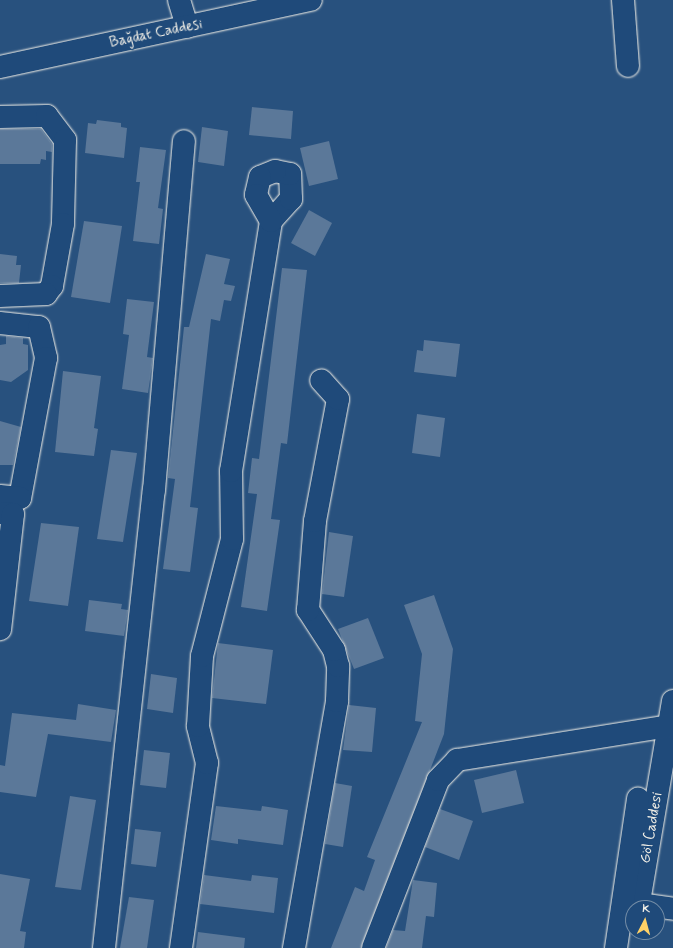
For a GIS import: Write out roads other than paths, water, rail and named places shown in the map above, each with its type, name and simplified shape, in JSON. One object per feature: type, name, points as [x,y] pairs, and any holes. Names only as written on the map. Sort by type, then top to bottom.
[{"type":"street","points":[[179,0],[187,27]]},
{"type":"street","name":"Bağdat Caddesi","points":[[0,67],[311,0]]},
{"type":"street","points":[[623,0],[628,66]]},
{"type":"street","points":[[0,117],[47,116],[65,140],[63,224],[52,286],[46,294],[36,296],[0,296]]},
{"type":"street","points":[[104,948],[154,482],[184,140]]},
{"type":"street","points":[[180,948],[207,763],[198,726],[202,656],[232,539],[231,471],[271,221]]},
{"type":"street","points":[[0,323],[39,327],[46,358],[20,498],[0,496]]},
{"type":"street","points":[[294,948],[337,702],[338,666],[334,650],[308,610],[315,521],[338,398],[321,380]]},
{"type":"street","points":[[0,513],[13,514],[0,629]]},
{"type":"street","name":"Göl Caddesi","points":[[639,900],[673,701]]},
{"type":"street","points":[[373,948],[438,780],[457,760],[669,726]]},
{"type":"street","points":[[616,948],[638,799]]}]
